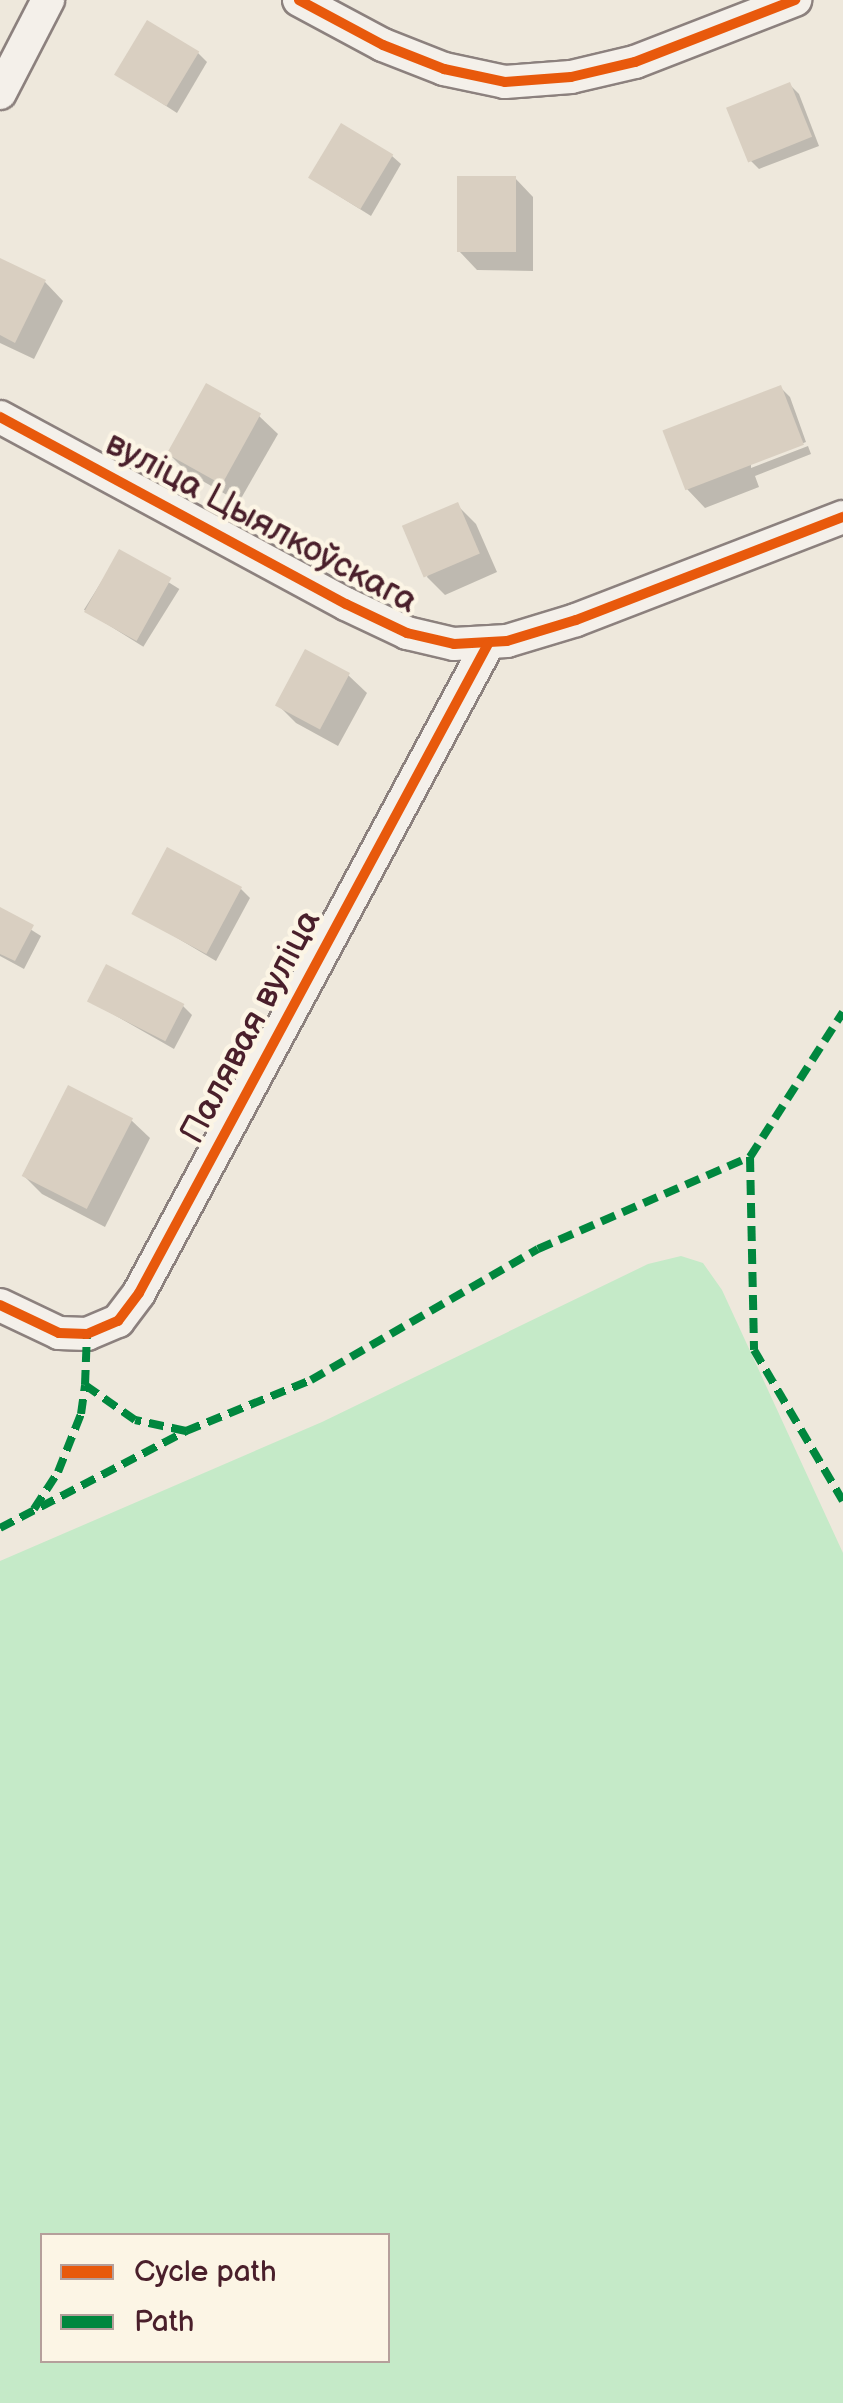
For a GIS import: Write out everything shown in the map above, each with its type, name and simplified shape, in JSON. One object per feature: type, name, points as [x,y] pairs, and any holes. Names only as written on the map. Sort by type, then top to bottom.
[{"type":"street","points":[[0,93],[48,0]]},
{"type":"street","points":[[300,0],[383,46],[444,68],[504,82],[570,77],[636,62],[795,0]]},
{"type":"street","name":"вуліца Цыялкоўскага","points":[[0,416],[407,633],[454,644],[488,644],[576,620],[843,517]]},
{"type":"street","name":"Палявая вуліца","points":[[0,1304],[59,1333],[88,1334],[118,1321],[139,1292],[488,644]]},
{"type":"green space","points":[[681,1256],[703,1263],[722,1290],[843,1553],[843,2403],[0,2403],[0,1561],[322,1422],[648,1264]]},
{"type":"building","points":[[147,20],[199,51],[166,106],[114,75]]},
{"type":"building","points":[[790,82],[812,137],[748,163],[726,108]]},
{"type":"building","points":[[341,123],[393,154],[360,209],[308,178]]},
{"type":"building","points":[[457,176],[516,176],[516,252],[457,252]]},
{"type":"building","points":[[0,258],[46,280],[15,343],[0,335]]},
{"type":"building","points":[[206,383],[261,414],[222,484],[167,454]]},
{"type":"building","points":[[781,385],[804,445],[685,490],[662,431]]},
{"type":"building","points":[[458,502],[480,554],[424,577],[402,526]]},
{"type":"building","points":[[119,549],[171,578],[137,641],[84,612]]},
{"type":"building","points":[[305,649],[350,673],[320,729],[275,706]]},
{"type":"building","points":[[167,847],[242,887],[206,954],[131,914]]},
{"type":"building","points":[[0,907],[34,925],[15,961],[0,954]]},
{"type":"building","points":[[106,964],[184,1004],[165,1041],[87,1001]]},
{"type":"building","points":[[68,1085],[133,1118],[87,1209],[22,1176]]},
{"type":"marked path","points":[[186,1431],[311,1380],[538,1249],[750,1157],[843,1012]]},
{"type":"marked path","points":[[750,1157],[754,1350],[843,1501]]},
{"type":"marked path","points":[[0,1528],[186,1431],[135,1420],[85,1385],[87,1334]]},
{"type":"marked path","points":[[34,1509],[58,1472],[81,1414],[85,1385]]},
{"type":"cycle path","points":[[299,0],[383,45],[444,69],[505,82],[571,77],[635,62],[795,0]]},
{"type":"cycle path","points":[[0,417],[346,604],[407,633],[454,644],[507,641],[576,620],[843,517]]},
{"type":"cycle path","points":[[0,1305],[59,1333],[87,1334],[118,1321],[139,1293],[488,644]]}]
